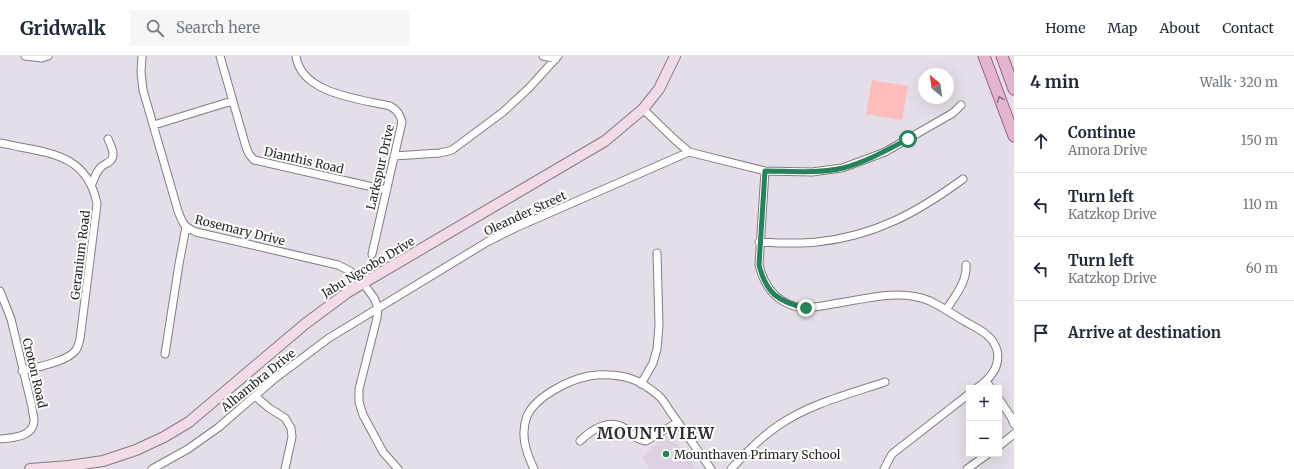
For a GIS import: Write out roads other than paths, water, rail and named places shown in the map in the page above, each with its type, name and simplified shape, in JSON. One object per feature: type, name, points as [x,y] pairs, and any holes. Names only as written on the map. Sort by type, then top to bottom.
[{"type":"main road","name":"Jabu Ngcobo Drive","points":[[30,469],[69,466],[103,461],[136,450],[164,437],[189,422],[332,303],[363,283],[605,141],[644,109],[659,89],[676,56]]},
{"type":"main road","points":[[984,56],[1014,136]]},
{"type":"main road","points":[[1002,56],[1014,89]]},
{"type":"street","points":[[25,56],[42,58],[48,56]]},
{"type":"street","name":"Rosemary Drive","points":[[142,56],[141,72],[143,90],[178,211],[181,220],[186,227],[196,232],[338,265],[350,271],[363,283],[374,298],[378,308]]},
{"type":"street","name":"Dianthis Road","points":[[220,56],[246,147],[254,160],[386,190]]},
{"type":"street","name":"Larkspur Drive","points":[[296,56],[300,67],[307,78],[318,87],[334,93],[390,106],[396,109],[400,115],[402,122],[372,254]]},
{"type":"street","points":[[543,56],[557,57]]},
{"type":"street","points":[[394,156],[440,153],[452,150],[504,112],[529,88],[557,57]]},
{"type":"street","points":[[154,124],[232,101]]},
{"type":"street","points":[[644,109],[674,140],[689,152],[765,171],[812,172],[842,168],[885,152],[953,113],[961,105]]},
{"type":"street","points":[[92,184],[98,171],[112,159],[113,153],[108,139]]},
{"type":"street","name":"Geranium Road","points":[[0,143],[59,156],[72,162],[92,184],[95,190],[97,204],[80,338],[77,349],[71,355],[60,360],[22,371]]},
{"type":"street","name":"Oleander Street","points":[[378,308],[487,242],[515,228],[689,152]]},
{"type":"street","points":[[765,171],[759,242],[759,265],[762,278],[770,292],[787,304],[806,308],[896,295],[916,297],[929,301],[983,331],[991,338],[998,354],[997,364],[993,373],[981,385]]},
{"type":"street","points":[[759,242],[793,243],[836,240],[877,229],[899,220],[922,207],[963,179]]},
{"type":"street","points":[[165,354],[186,227]]},
{"type":"street","points":[[641,384],[653,363],[657,350],[659,325],[657,254]]},
{"type":"street","points":[[946,310],[963,282],[966,274],[966,265]]},
{"type":"street","name":"Croton Road","points":[[0,291],[11,319],[34,421],[32,428],[25,434],[15,438],[0,438]]},
{"type":"street","points":[[378,308],[359,389],[359,402],[363,415],[383,452],[398,469]]},
{"type":"street","name":"Alhambra Drive","points":[[152,469],[188,449],[219,427],[273,380],[329,338],[378,308]]},
{"type":"street","points":[[534,469],[524,443],[524,430],[527,416],[534,404],[546,395],[562,386],[588,376],[618,376],[641,384],[660,396],[711,469]]},
{"type":"street","points":[[986,381],[989,385]]},
{"type":"street","points":[[731,469],[753,445],[779,425],[812,406],[885,382]]},
{"type":"street","points":[[255,396],[269,408],[285,418],[291,428],[292,437],[285,469]]},
{"type":"street","points":[[884,469],[892,454],[966,396]]},
{"type":"street","points":[[1002,404],[1014,424]]},
{"type":"street","points":[[580,441],[588,434],[606,424],[614,424],[623,426],[638,439],[646,441],[678,422]]},
{"type":"street","points":[[1002,444],[1014,434]]},
{"type":"street","points":[[967,469],[984,457]]},
{"type":"place","name":"Mounthaven Primary School","points":[[666,454]]},
{"type":"district","name":"MOUNTVIEW","points":[[656,433]]}]
